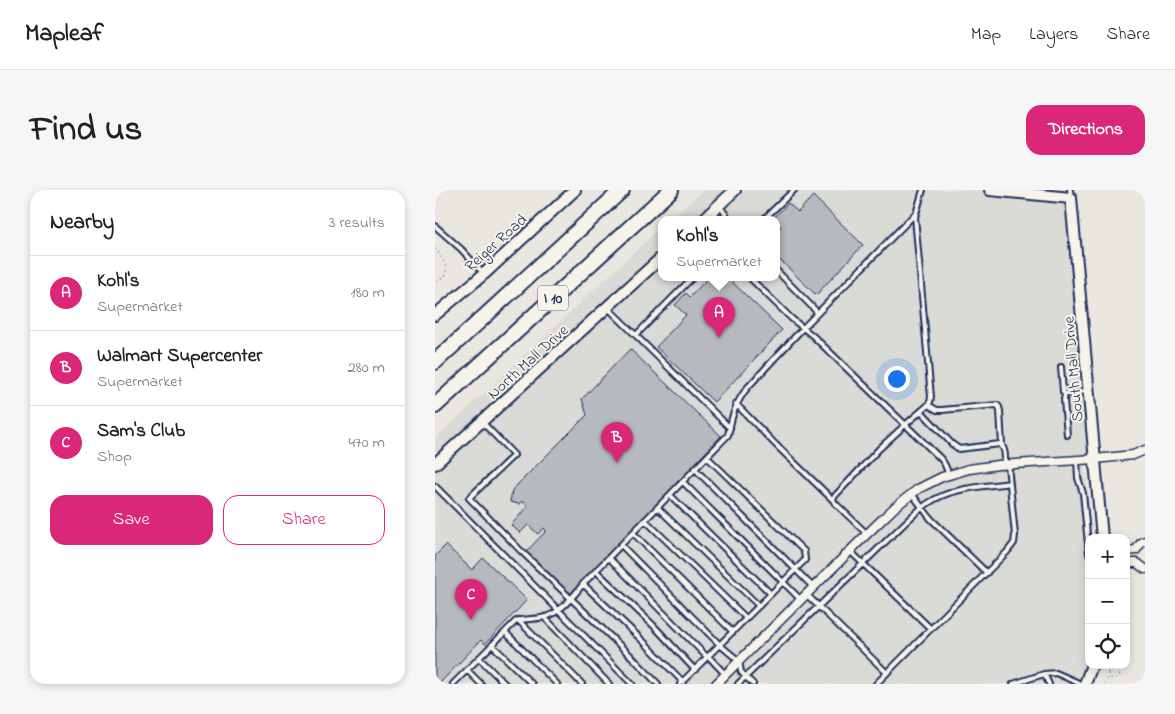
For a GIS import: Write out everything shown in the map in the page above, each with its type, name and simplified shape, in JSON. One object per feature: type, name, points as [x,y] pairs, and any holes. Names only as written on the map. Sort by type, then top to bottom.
[{"type":"highway","name":"I 10","points":[[435,362],[622,190]]},
{"type":"highway","name":"I 10","points":[[435,406],[671,190]]},
{"type":"street","name":"Reiger Road","points":[[435,315],[484,274],[575,190]]},
{"type":"street","points":[[707,216],[735,190]]},
{"type":"street","points":[[991,190],[1071,194]]},
{"type":"street","name":"South Mall Drive","points":[[1071,194],[1102,534]]},
{"type":"street","name":"North Mall Drive","points":[[435,464],[658,261]]},
{"type":"street","points":[[716,684],[867,534],[895,507],[918,489],[942,477],[969,469],[1006,464],[1133,455],[1145,450]]},
{"type":"street","points":[[1137,563],[1136,550],[1145,541]]},
{"type":"street","points":[[1130,551],[1136,550]]},
{"type":"street","points":[[1130,563],[1137,563],[1145,569]]},
{"type":"street","points":[[1085,684],[1091,669]]},
{"type":"lane","points":[[767,216],[794,190]]},
{"type":"lane","points":[[834,502],[833,498],[930,402],[931,390],[915,217],[923,190]]},
{"type":"lane","points":[[719,205],[727,216]]},
{"type":"lane","points":[[454,684],[518,620],[549,616],[571,598],[728,435],[736,404],[748,387],[916,212]]},
{"type":"lane","points":[[435,226],[461,249],[484,274]]},
{"type":"lane","points":[[780,274],[818,313]]},
{"type":"lane","points":[[636,335],[689,281]]},
{"type":"lane","points":[[753,281],[941,459],[949,475]]},
{"type":"lane","points":[[608,308],[730,428]]},
{"type":"lane","points":[[1061,367],[1063,392],[1065,394],[1067,435]]},
{"type":"lane","points":[[1065,394],[1089,390]]},
{"type":"lane","points":[[736,404],[775,445],[867,534]]},
{"type":"lane","points":[[876,684],[987,573],[1014,543],[1015,534],[1010,484],[1004,448],[1002,446],[999,406],[937,410],[928,405]]},
{"type":"lane","points":[[921,411],[959,449],[1000,444],[1002,446]]},
{"type":"lane","points":[[482,422],[514,455],[469,498],[521,552],[571,598],[658,684]]},
{"type":"lane","points":[[583,584],[644,642],[682,683],[805,560],[804,551],[707,457]]},
{"type":"lane","points":[[1077,460],[1078,478],[1083,493],[1087,534]]},
{"type":"lane","points":[[695,470],[813,587]]},
{"type":"lane","points":[[683,482],[783,582],[818,606],[887,673]]},
{"type":"lane","points":[[738,684],[922,508],[950,492],[1010,484]]},
{"type":"lane","points":[[435,486],[632,684]]},
{"type":"lane","points":[[912,494],[931,519],[987,573]]},
{"type":"lane","points":[[670,495],[771,594]]},
{"type":"lane","points":[[658,508],[759,606]]},
{"type":"lane","points":[[645,520],[746,618]]},
{"type":"lane","points":[[633,533],[733,632]]},
{"type":"lane","points":[[621,545],[739,661],[741,672],[753,684]]},
{"type":"lane","points":[[850,551],[931,629]]},
{"type":"lane","points":[[609,558],[725,674]]},
{"type":"lane","points":[[596,571],[653,625],[695,670]]},
{"type":"lane","points":[[544,617],[609,684]]},
{"type":"lane","points":[[518,620],[582,684]]},
{"type":"lane","points":[[505,632],[557,684]]},
{"type":"lane","points":[[492,645],[532,684]]},
{"type":"lane","points":[[479,658],[505,684]]},
{"type":"lane","points":[[467,670],[481,684]]},
{"type":"lane","points":[[1013,684],[1044,674],[1056,673],[1081,684]]},
{"type":"lane","points":[[1044,674],[1049,684]]},
{"type":"path","points":[[435,248],[447,266],[446,275],[435,283]]},
{"type":"path","points":[[1105,684],[1109,676],[1108,671],[1115,667],[1119,669],[1121,674],[1119,678],[1113,679],[1109,676]]},
{"type":"shaded area","points":[[704,190],[1073,190],[1068,197],[1095,459],[1084,460],[1091,534],[1085,534],[1085,668],[1074,684],[435,684],[435,439],[658,230],[658,281],[780,281],[780,216],[674,216]]},
{"type":"building","points":[[813,196],[863,245],[816,295],[780,260],[780,216],[776,216],[788,203],[798,212]]},
{"type":"building","points":[[705,281],[731,281],[782,330],[714,402],[656,347],[686,315],[675,305],[686,293],[690,297]]},
{"type":"building","points":[[630,349],[721,436],[570,596],[525,553],[546,531],[544,528],[538,534],[528,525],[520,533],[511,525],[528,506],[522,501],[519,504],[510,502],[512,490],[587,415],[582,399]]},
{"type":"building","points":[[446,545],[472,570],[483,558],[527,600],[485,644],[481,640],[439,684],[435,684],[435,556]]},
{"type":"place","name":"Kohl's","points":[[719,338]]},
{"type":"place","name":"Walmart Supercenter","points":[[617,463]]},
{"type":"place","name":"Sam's Club","points":[[471,620]]}]
